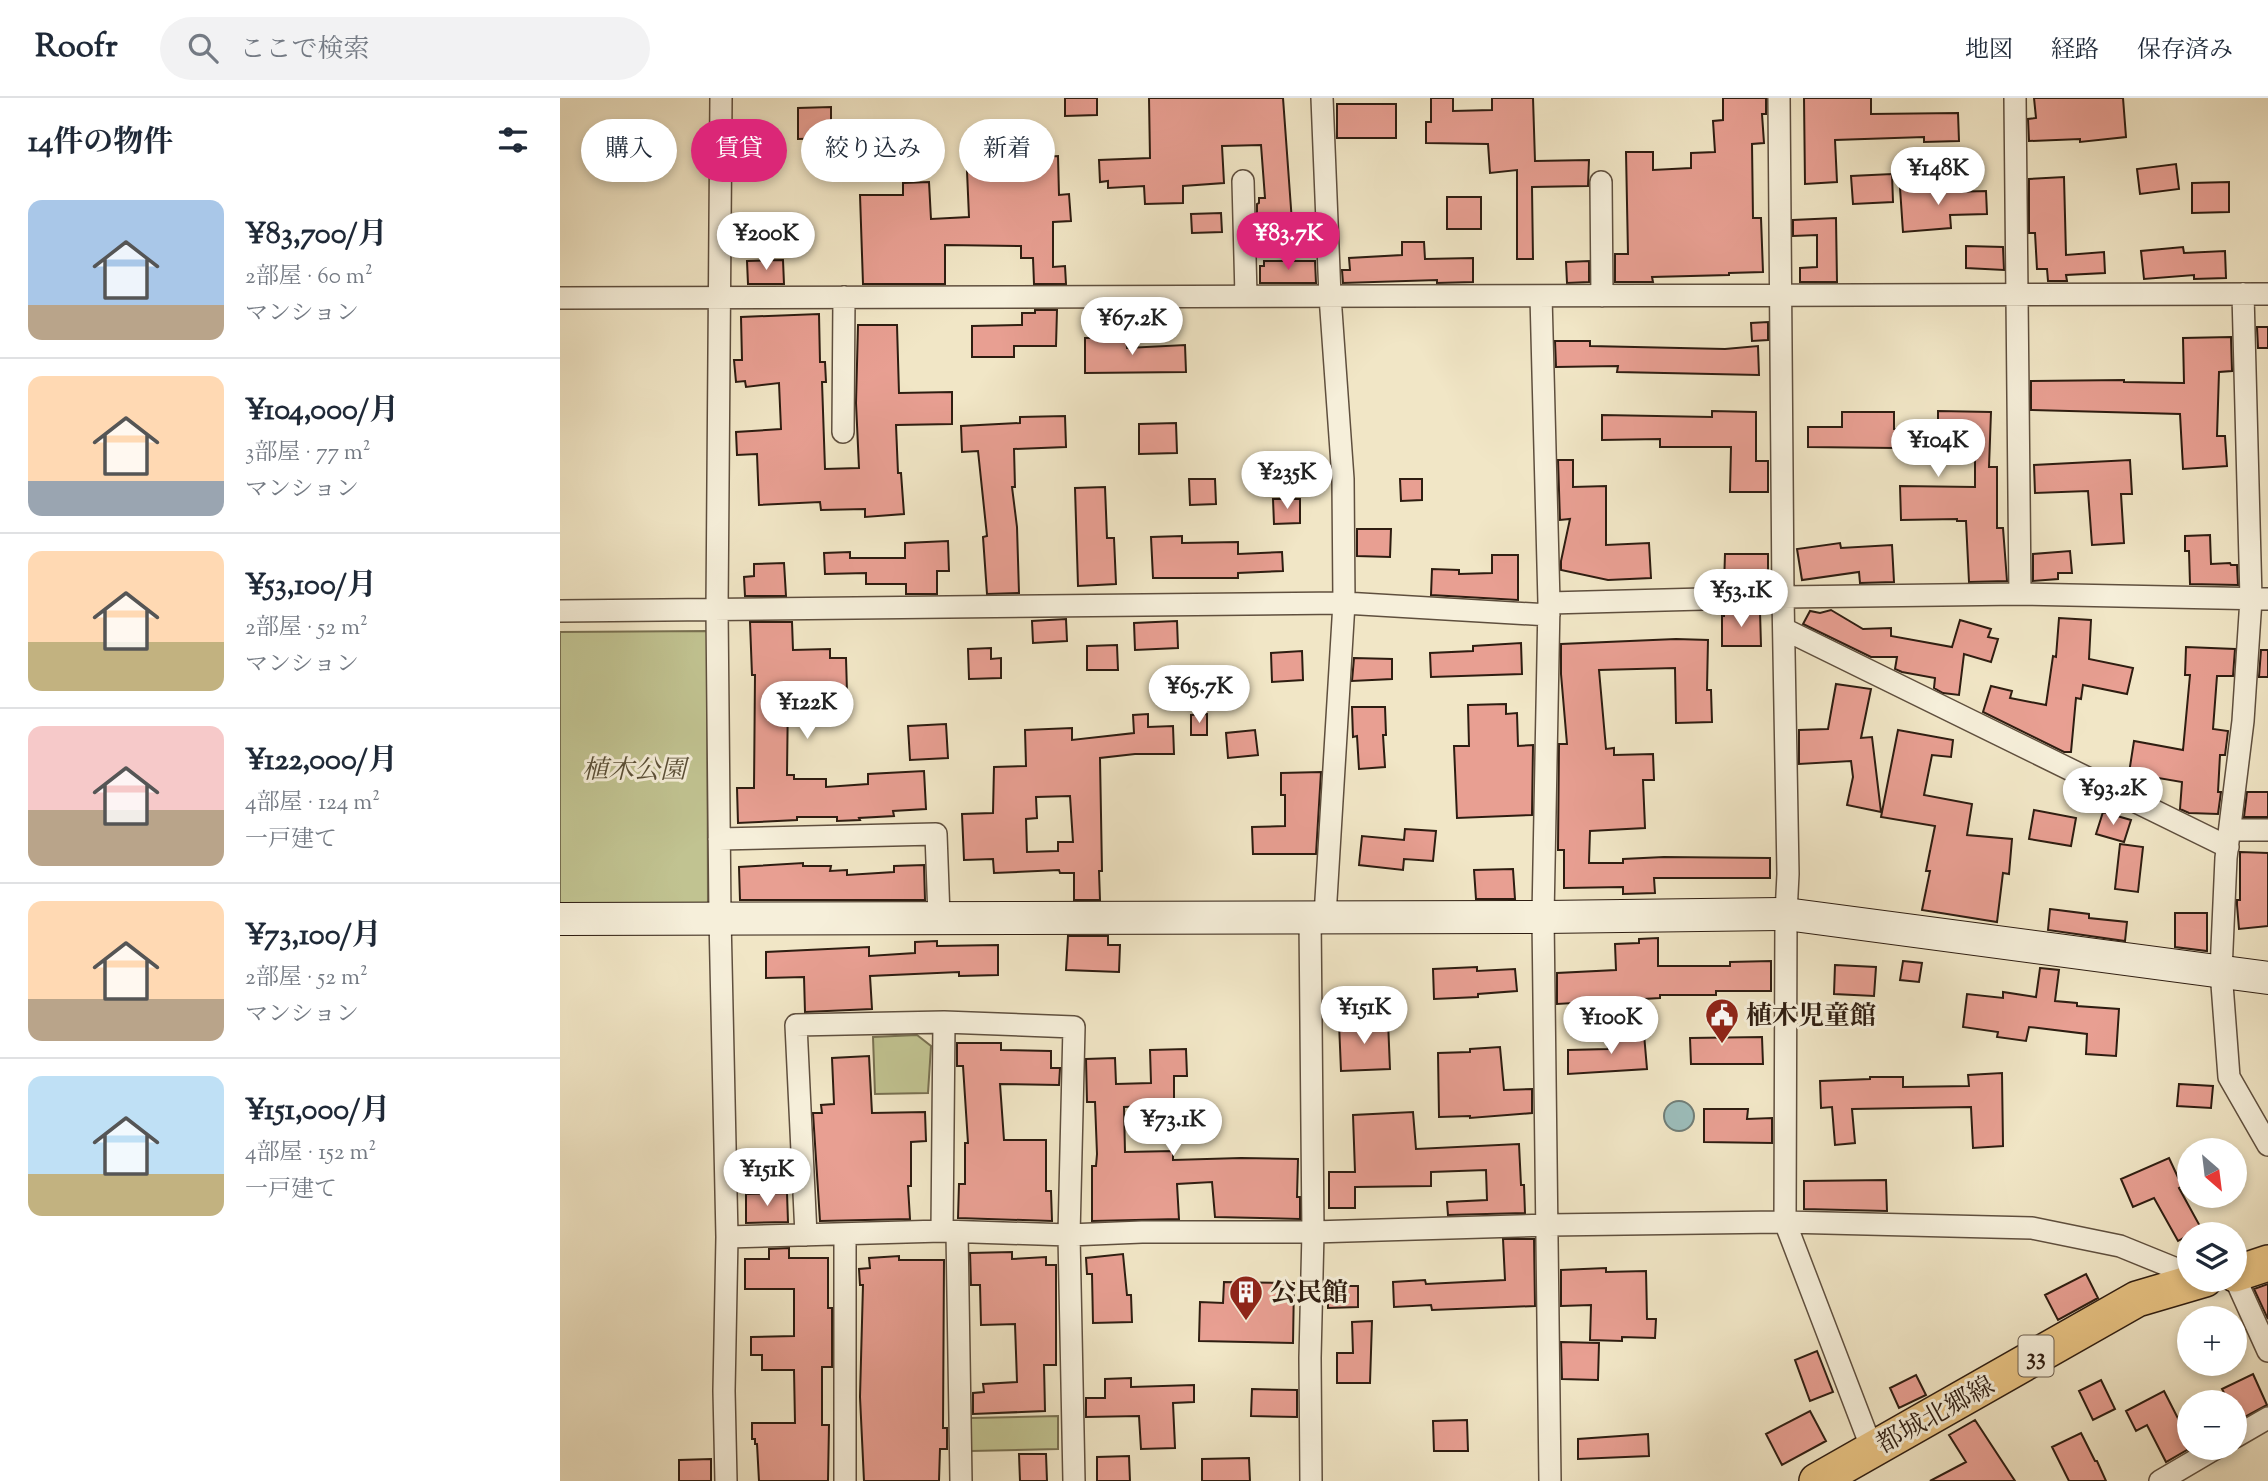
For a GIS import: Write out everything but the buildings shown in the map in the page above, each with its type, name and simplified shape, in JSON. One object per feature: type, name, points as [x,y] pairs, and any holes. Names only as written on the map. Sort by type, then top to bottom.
[{"type":"main road","points":[[2247,1271],[2268,1263]]},
{"type":"main road","name":"都城北郷線","points":[[1816,1481],[2137,1300],[2177,1287]]},
{"type":"street","points":[[722,98],[717,610],[727,1237],[724,1391],[726,1481]]},
{"type":"street","points":[[1311,1481],[1310,1358],[1317,917],[1344,603],[1343,479],[1330,296],[1322,98]]},
{"type":"street","points":[[1779,98],[1788,874],[1785,1223],[1872,1449]]},
{"type":"street","points":[[2015,98],[2020,594]]},
{"type":"street","points":[[1243,181],[1246,296]]},
{"type":"street","points":[[1601,182],[1602,296]]},
{"type":"street","points":[[2243,294],[2260,599],[2229,839],[2221,971],[2229,1077],[2268,1145]]},
{"type":"street","points":[[560,298],[2268,294]]},
{"type":"street","points":[[1541,296],[1549,609],[1543,916],[1550,1481]]},
{"type":"street","points":[[843,432],[844,297]]},
{"type":"street","points":[[560,611],[1344,603],[1549,609],[1783,597],[2020,594],[2260,599]]},
{"type":"street","points":[[1784,629],[2229,839],[2268,830]]},
{"type":"street","points":[[719,839],[936,834],[939,917]]},
{"type":"street","points":[[560,919],[1786,914],[2268,978]]},
{"type":"street","points":[[806,1235],[796,1025],[944,1022],[1074,1027],[1069,1235],[1074,1481]]},
{"type":"street","points":[[944,1022],[961,1481]]},
{"type":"street","points":[[727,1237],[950,1232],[1069,1235],[1142,1232],[1313,1232],[1548,1225],[1785,1223],[2032,1228],[2120,1246],[2177,1270]]},
{"type":"street","points":[[845,1234],[845,1481]]},
{"type":"street","points":[[2242,1292],[2268,1351]]},
{"type":"street","points":[[2247,1430],[2268,1418]]},
{"type":"street","points":[[2160,1481],[2196,1460]]},
{"type":"green space","name":"植木公園","points":[[707,631],[708,906],[560,908],[560,632]]},
{"type":"green space","points":[[917,1035],[931,1046],[928,1093],[875,1094],[873,1037]]},
{"type":"green space","points":[[1058,1416],[1058,1449],[971,1451],[971,1418]]},
{"type":"water","points":[[1679,1101],[1689,1106],[1694,1116],[1689,1126],[1679,1131],[1669,1126],[1664,1116],[1669,1106]]},
{"type":"place","name":"植木児童館","points":[[1722,1045]]},
{"type":"place","name":"公民館","points":[[1246,1322]]}]
